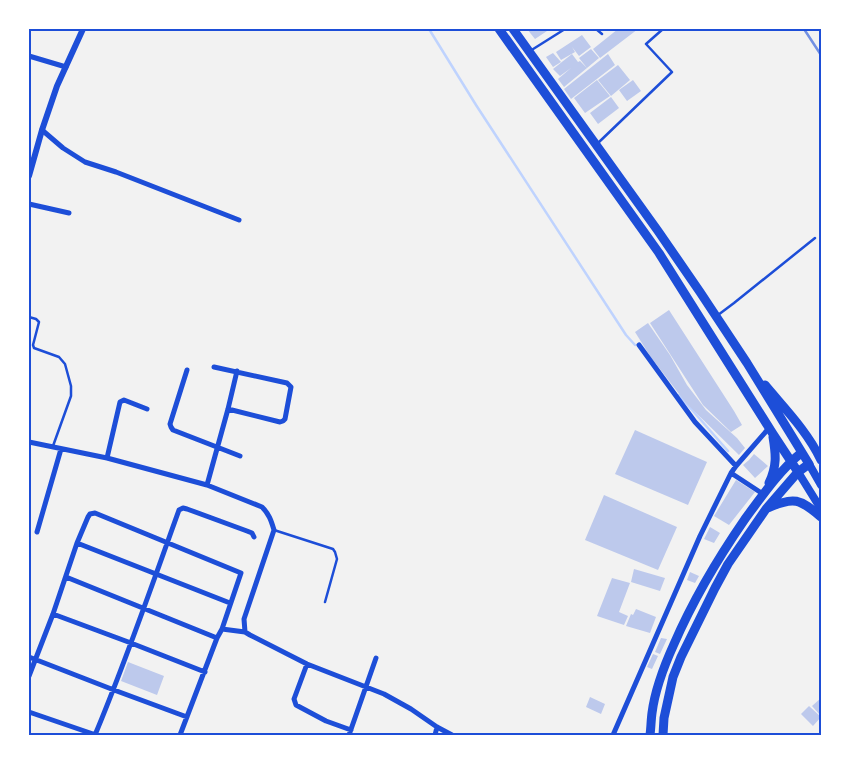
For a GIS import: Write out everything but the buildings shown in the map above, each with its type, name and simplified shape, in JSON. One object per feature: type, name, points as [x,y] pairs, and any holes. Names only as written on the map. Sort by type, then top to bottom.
[{"type":"highway","points":[[499,29],[659,253],[798,472]]},
{"type":"highway","points":[[513,29],[658,231],[716,316],[747,363],[808,464],[798,472],[766,509],[728,564],[681,657],[673,677],[668,695],[663,735]]},
{"type":"highway","points":[[747,363],[802,428],[816,448],[821,460]]},
{"type":"highway","points":[[764,494],[774,472],[776,456],[771,431]]},
{"type":"highway","points":[[650,735],[652,712],[659,682],[666,661],[691,605],[722,552],[764,494],[791,461],[801,453]]},
{"type":"highway","points":[[766,509],[783,502],[797,501],[809,506],[821,517]]},
{"type":"main road","points":[[808,464],[821,485]]},
{"type":"main road","points":[[798,472],[821,509]]},
{"type":"street","points":[[29,176],[32,154],[57,86],[83,29]]},
{"type":"street","points":[[29,56],[66,67]]},
{"type":"street","points":[[42,130],[63,148],[85,162],[116,172],[238,220]]},
{"type":"street","points":[[29,204],[69,213]]},
{"type":"street","points":[[639,345],[695,422],[736,466]]},
{"type":"street","points":[[214,367],[287,382],[291,387],[283,421],[280,422],[228,409]]},
{"type":"street","points":[[187,370],[170,428],[240,456]]},
{"type":"street","points":[[207,485],[237,371]]},
{"type":"street","points":[[107,458],[120,402],[124,400],[147,409]]},
{"type":"street","points":[[613,735],[700,536],[731,473],[771,431]]},
{"type":"street","points":[[29,442],[107,458],[207,485],[262,507],[271,517],[274,530],[244,619],[245,632]]},
{"type":"street","points":[[37,532],[60,449]]},
{"type":"street","points":[[731,473],[764,494]]},
{"type":"street","points":[[29,712],[95,735],[114,690],[179,510],[183,508],[247,531],[252,533],[254,537]]},
{"type":"street","points":[[29,676],[53,614],[77,543],[88,517],[90,514],[95,513],[241,573],[222,629],[180,735]]},
{"type":"street","points":[[77,543],[230,604]]},
{"type":"street","points":[[66,577],[217,638]]},
{"type":"street","points":[[53,614],[205,672]]},
{"type":"street","points":[[222,629],[245,632],[308,664],[384,694],[411,709],[437,728],[452,735]]},
{"type":"street","points":[[29,657],[187,716]]},
{"type":"street","points":[[308,664],[294,699],[296,705],[350,733],[376,658]]},
{"type":"street","points":[[435,735],[437,728]]},
{"type":"lane","points":[[529,51],[565,29]]},
{"type":"lane","points":[[596,29],[602,34]]},
{"type":"lane","points":[[596,145],[672,72],[646,44],[664,29]]},
{"type":"lane","points":[[716,316],[815,238]]},
{"type":"lane","points":[[29,317],[39,322],[33,345],[34,348],[59,357],[62,360],[65,364],[71,386],[71,396],[52,447]]},
{"type":"lane","points":[[274,530],[332,549],[335,552],[337,559],[325,602]]},
{"type":"waterway","points":[[429,29],[476,105],[626,335],[635,345]]},
{"type":"waterway","points":[[679,395],[728,451]]},
{"type":"railway","points":[[804,29],[821,55]]}]
